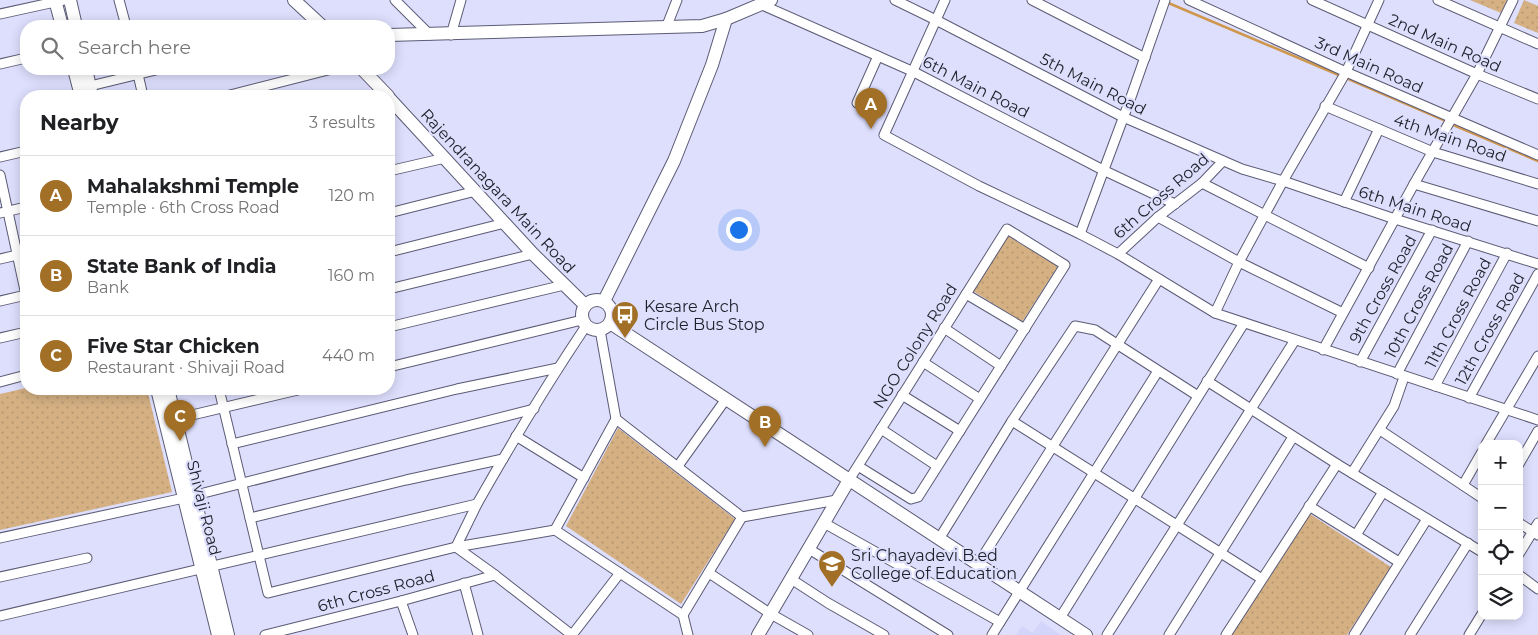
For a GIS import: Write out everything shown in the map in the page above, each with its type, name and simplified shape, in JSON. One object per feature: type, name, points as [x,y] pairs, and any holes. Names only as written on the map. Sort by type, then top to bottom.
[{"type":"street","points":[[0,14],[58,0],[61,20]]},
{"type":"street","points":[[70,0],[75,20]]},
{"type":"street","points":[[119,0],[124,20]]},
{"type":"street","points":[[294,0],[316,20]]},
{"type":"street","points":[[395,0],[430,35]]},
{"type":"street","points":[[451,35],[461,0]]},
{"type":"street","points":[[666,28],[677,0]]},
{"type":"street","name":"5th Main Road","points":[[895,0],[1123,117],[1242,169],[1283,181]]},
{"type":"street","points":[[945,0],[884,135],[979,186],[1118,254],[1215,313],[1538,420]]},
{"type":"street","points":[[1032,0],[1145,58]]},
{"type":"street","name":"3rd Main Road","points":[[1190,0],[1346,72],[1538,155]]},
{"type":"street","name":"2nd Main Road","points":[[1312,0],[1477,74],[1538,99]]},
{"type":"street","points":[[1215,313],[1239,262],[1283,181],[1346,72],[1379,0]]},
{"type":"street","points":[[1438,0],[1538,44]]},
{"type":"street","points":[[1323,350],[1394,219],[1477,74],[1513,0]]},
{"type":"street","points":[[395,36],[702,26],[726,20],[765,2]]},
{"type":"street","name":"6th Main Road","points":[[765,2],[914,72],[1104,170],[1175,204]]},
{"type":"street","points":[[1080,234],[1163,4]]},
{"type":"street","points":[[604,301],[674,161],[712,65],[726,20]]},
{"type":"street","points":[[857,103],[878,56]]},
{"type":"street","points":[[0,64],[20,59]]},
{"type":"street","points":[[76,75],[79,90]]},
{"type":"street","points":[[87,75],[91,90]]},
{"type":"street","points":[[93,90],[128,75]]},
{"type":"street","points":[[138,75],[142,90]]},
{"type":"street","points":[[250,90],[308,75]]},
{"type":"street","name":"Rajendranagara Main Road","points":[[371,75],[383,90]]},
{"type":"street","name":"4th Main Road","points":[[1325,106],[1433,152],[1538,184]]},
{"type":"street","name":"Rajendranagara Main Road","points":[[395,112],[445,158],[533,254],[585,305]]},
{"type":"street","points":[[1344,202],[1379,129]]},
{"type":"street","points":[[0,157],[20,152]]},
{"type":"street","points":[[395,170],[445,158]]},
{"type":"street","name":"6th Cross Road","points":[[1118,254],[1158,217],[1202,183],[1223,161]]},
{"type":"street","points":[[0,175],[4,212],[20,268]]},
{"type":"street","name":"6th Main Road","points":[[1283,181],[1394,219],[1538,264]]},
{"type":"street","points":[[1202,183],[1369,268]]},
{"type":"street","points":[[1414,184],[1538,221]]},
{"type":"street","points":[[395,211],[476,191]]},
{"type":"street","points":[[4,212],[20,208]]},
{"type":"street","points":[[1158,217],[1239,262],[1343,313]]},
{"type":"street","points":[[395,250],[505,223]]},
{"type":"street","name":"NGO Colony Road","points":[[849,480],[1006,229],[1065,265],[1025,329]]},
{"type":"street","name":"9th Cross Road","points":[[1360,362],[1432,230]]},
{"type":"street","name":"10th Cross Road","points":[[1352,473],[1394,406],[1401,375],[1468,241]]},
{"type":"street","name":"11th Cross Road","points":[[1435,386],[1507,253]]},
{"type":"street","points":[[395,288],[533,254]]},
{"type":"street","points":[[0,259],[17,255]]},
{"type":"street","name":"12th Cross Road","points":[[1469,398],[1538,274]]},
{"type":"street","points":[[978,564],[1159,279]]},
{"type":"street","points":[[395,326],[564,285]]},
{"type":"street","points":[[858,466],[914,499],[918,497],[1025,329],[966,294]]},
{"type":"street","points":[[0,301],[20,296]]},
{"type":"street","points":[[594,300],[604,301],[610,308],[612,318],[605,326],[592,330],[584,323],[581,314],[585,305],[594,300]]},
{"type":"street","points":[[395,366],[584,323]]},
{"type":"street","points":[[456,547],[477,504],[584,323]]},
{"type":"street","points":[[1060,618],[1244,323]]},
{"type":"street","points":[[605,326],[726,399],[1086,635]]},
{"type":"street","points":[[555,530],[616,419],[605,326]]},
{"type":"street","points":[[939,539],[1012,421],[1075,326],[1095,330],[1198,396]]},
{"type":"street","points":[[944,328],[1001,366]]},
{"type":"street","points":[[0,338],[20,333]]},
{"type":"street","points":[[1107,635],[1295,340]]},
{"type":"street","points":[[1488,440],[1538,356]]},
{"type":"street","points":[[923,362],[980,399]]},
{"type":"street","points":[[232,444],[457,389],[558,368]]},
{"type":"street","points":[[992,635],[1158,371]]},
{"type":"street","points":[[0,382],[20,377]]},
{"type":"street","points":[[1207,381],[1337,464],[1478,549]]},
{"type":"street","name":"Shivaji Road","points":[[159,395],[171,420],[206,569],[218,635]]},
{"type":"street","points":[[169,395],[171,420],[277,395]]},
{"type":"street","points":[[220,395],[268,593],[456,547],[555,530],[683,614],[688,635]]},
{"type":"street","points":[[902,395],[960,431]]},
{"type":"street","points":[[678,466],[726,399]]},
{"type":"street","points":[[0,538],[189,497],[534,409]]},
{"type":"street","points":[[616,419],[742,517],[837,500]]},
{"type":"street","points":[[1012,421],[1262,580]]},
{"type":"street","points":[[881,429],[937,466]]},
{"type":"street","points":[[1380,430],[1478,495]]},
{"type":"street","points":[[1523,457],[1538,431]]},
{"type":"street","points":[[516,436],[584,478]]},
{"type":"street","points":[[1169,635],[1294,437]]},
{"type":"street","points":[[250,518],[406,480],[503,459]]},
{"type":"street","points":[[1463,485],[1478,459]]},
{"type":"street","points":[[1226,635],[1337,464]]},
{"type":"street","points":[[758,635],[849,480]]},
{"type":"street","points":[[1356,535],[1383,492]]},
{"type":"street","points":[[0,616],[477,504]]},
{"type":"street","points":[[1310,506],[1399,562]]},
{"type":"street","points":[[683,614],[742,517]]},
{"type":"street","points":[[1354,635],[1427,519]]},
{"type":"street","points":[[824,523],[1000,622]]},
{"type":"street","points":[[1523,549],[1535,533],[1538,523]]},
{"type":"street","points":[[1523,526],[1535,533]]},
{"type":"street","points":[[1410,635],[1468,543]]},
{"type":"street","points":[[456,547],[572,635],[620,573]]},
{"type":"street","points":[[809,549],[948,635]]},
{"type":"street","points":[[0,577],[87,558]]},
{"type":"street","points":[[206,569],[228,635]]},
{"type":"street","points":[[709,573],[771,614],[808,635]]},
{"type":"street","name":"6th Cross Road","points":[[264,635],[401,601],[495,575]]},
{"type":"street","points":[[1523,578],[1538,589]]},
{"type":"street","points":[[791,579],[884,635]]},
{"type":"street","points":[[464,583],[478,635]]},
{"type":"street","points":[[401,601],[413,635]]},
{"type":"street","points":[[1470,635],[1479,620]]},
{"type":"shaded area","points":[[1470,0],[1507,0],[1501,13]]},
{"type":"shaded area","points":[[1524,0],[1538,6],[1538,33],[1514,23]]},
{"type":"shaded area","points":[[1008,236],[1058,266],[1022,322],[973,291]]},
{"type":"shaded area","points":[[20,389],[20,395],[148,395],[172,492],[0,530],[0,394]]},
{"type":"shaded area","points":[[618,428],[735,519],[681,604],[566,526]]},
{"type":"shaded area","points":[[1310,514],[1391,567],[1347,635],[1232,635]]},
{"type":"shaded area","points":[[1041,621],[1061,635],[1016,635],[1022,626],[1033,633]]},
{"type":"waterway","points":[[1166,2],[1341,76]]},
{"type":"waterway","points":[[1346,78],[1446,121]]},
{"type":"waterway","points":[[1451,124],[1538,161]]},
{"type":"place","name":"Mahalakshmi Temple","points":[[871,129]]},
{"type":"place","name":"Kesare Arch Circle Bus Stop","points":[[625,339]]},
{"type":"place","name":"Five Star Chicken","points":[[180,441]]},
{"type":"place","name":"State Bank of India","points":[[765,447]]},
{"type":"place","name":"Sri Chayadevi B.ed College of Education","points":[[832,588]]}]
